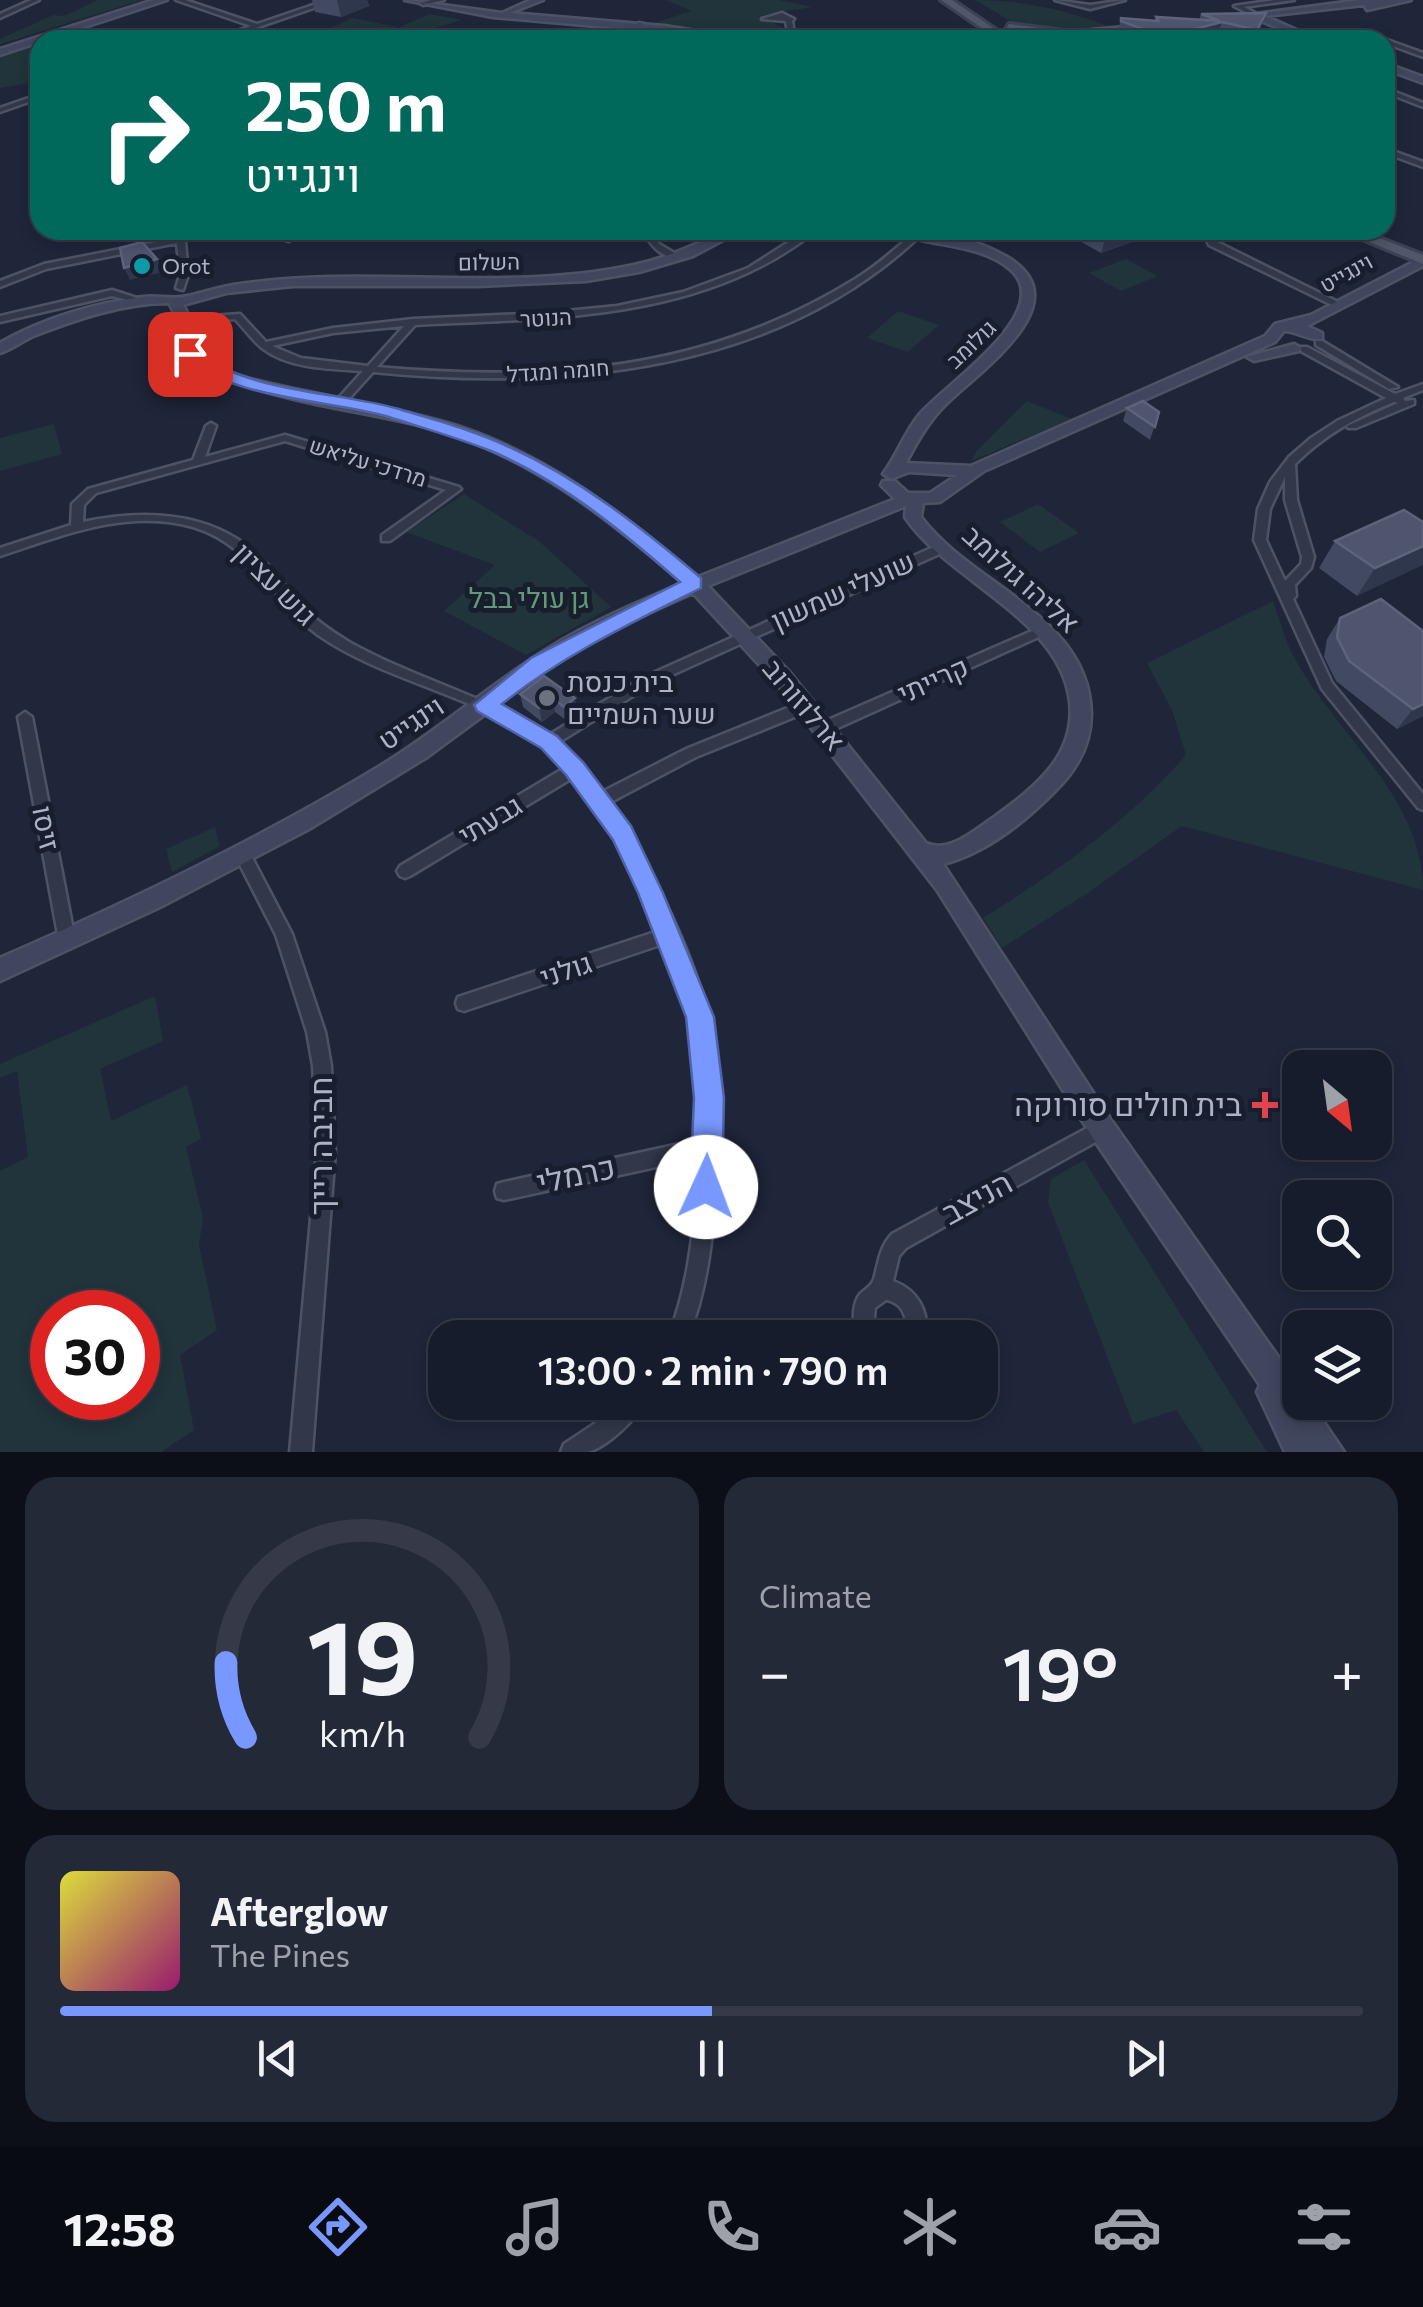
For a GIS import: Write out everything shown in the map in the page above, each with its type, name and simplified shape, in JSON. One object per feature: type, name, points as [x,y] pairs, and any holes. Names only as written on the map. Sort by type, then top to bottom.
[{"type":"main road","points":[[946,0],[999,30]]},
{"type":"main road","points":[[966,0],[1008,27],[1024,30]]},
{"type":"main road","points":[[1372,240],[1423,260]]},
{"type":"main road","points":[[1392,240],[1423,252]]},
{"type":"street","points":[[0,16],[36,0]]},
{"type":"street","points":[[60,30],[151,0]]},
{"type":"street","points":[[65,30],[163,0]]},
{"type":"street","points":[[179,0],[257,26]]},
{"type":"street","points":[[245,30],[330,0]]},
{"type":"street","points":[[498,14],[536,0]]},
{"type":"street","points":[[498,14],[536,0]]},
{"type":"street","points":[[1058,0],[1090,7],[1122,0]]},
{"type":"street","points":[[1226,0],[1291,30]]},
{"type":"street","points":[[1237,6],[1291,0]]},
{"type":"street","points":[[1234,23],[1381,0]]},
{"type":"street","points":[[1259,17],[1407,0]]},
{"type":"street","points":[[405,2],[662,30]]},
{"type":"street","points":[[405,2],[670,30]]},
{"type":"street","points":[[786,30],[784,25],[766,18],[791,18],[789,30]]},
{"type":"street","points":[[633,30],[638,26]]},
{"type":"street","points":[[1142,30],[1164,28]]},
{"type":"street","points":[[0,50],[30,40]]},
{"type":"street","points":[[0,50],[30,41]]},
{"type":"street","points":[[1395,45],[1423,55]]},
{"type":"street","points":[[1395,70],[1423,80]]},
{"type":"street","points":[[1395,94],[1423,104]]},
{"type":"street","points":[[0,110],[30,100]]},
{"type":"street","points":[[1395,154],[1423,164]]},
{"type":"street","points":[[0,284],[44,267],[158,240]]},
{"type":"street","points":[[179,240],[185,296]]},
{"type":"street","points":[[652,240],[672,256]]},
{"type":"street","name":"השלום","points":[[23,335],[86,315],[235,288],[319,281],[528,282],[596,274],[672,256],[711,240]]},
{"type":"street","name":"הנוטר","points":[[264,345],[328,328],[556,318],[657,302],[738,274],[796,240]]},
{"type":"street","name":"חומה ומגדל","points":[[185,296],[237,316],[264,345],[306,361],[368,369],[516,376],[607,368],[683,355],[764,330],[822,305],[872,274],[911,240]]},
{"type":"street","name":"גולומב","points":[[909,440],[928,414],[1014,330],[1029,302],[1025,280],[1004,259],[978,247],[946,240]]},
{"type":"street","points":[[1210,240],[1338,305]]},
{"type":"street","name":"וינגייט","points":[[0,970],[243,855],[394,768],[562,649],[694,583],[889,505],[934,498],[978,468],[1274,336],[1276,329],[1338,305],[1423,260]]},
{"type":"street","name":"וינגייט","points":[[1184,376],[1309,344],[1326,326],[1423,275]]},
{"type":"street","points":[[0,319],[112,292],[138,300]]},
{"type":"street","name":"השלום","points":[[0,350],[65,317],[138,300],[185,296]]},
{"type":"street","name":"ארלוזורוב","points":[[185,296],[187,348],[205,366],[261,386],[438,425],[520,458],[622,521],[694,583],[806,706],[945,884],[1102,1129],[1243,1337],[1328,1452]]},
{"type":"street","points":[[340,402],[413,322]]},
{"type":"street","points":[[1292,326],[1309,344],[1368,384],[1408,398]]},
{"type":"street","points":[[1274,336],[1309,344],[1408,398]]},
{"type":"street","points":[[1368,384],[1370,408]]},
{"type":"street","points":[[1314,442],[1408,398],[1423,387]]},
{"type":"street","points":[[1408,398],[1370,408],[1331,426],[1290,464],[1272,486],[1263,511],[1260,540],[1328,686],[1423,804]]},
{"type":"street","points":[[198,461],[211,426]]},
{"type":"street","name":"מרדכי עליאש","points":[[78,528],[78,504],[92,491],[286,438],[455,489],[386,538]]},
{"type":"street","points":[[909,440],[912,456],[943,478],[945,489]]},
{"type":"street","points":[[909,440],[892,478],[913,500]]},
{"type":"street","points":[[1290,464],[1290,500],[1308,556],[1290,584],[1291,607]]},
{"type":"street","name":"וינגייט","points":[[851,522],[881,500],[892,478],[908,466],[958,472],[978,468]]},
{"type":"street","name":"אליהו גולומב","points":[[913,500],[917,524],[1041,631],[1068,661],[1082,713],[1071,757],[1047,789],[948,854]]},
{"type":"street","points":[[1263,511],[1283,510],[1298,522]]},
{"type":"street","name":"גוש עציון","points":[[0,552],[78,528],[149,519],[174,520],[215,530],[251,555],[299,612],[328,636],[377,662],[485,705],[549,742],[575,769],[622,833],[700,1017],[707,1056],[705,1227],[698,1286],[685,1320]]},
{"type":"street","name":"שועלי שמשון","points":[[549,742],[647,680],[942,548]]},
{"type":"street","points":[[1272,566],[1299,573]]},
{"type":"street","name":"קרייתי","points":[[824,728],[1041,631]]},
{"type":"street","points":[[599,801],[691,753],[806,706]]},
{"type":"street","name":"זיסו","points":[[25,716],[68,940]]},
{"type":"street","name":"גבעתי","points":[[405,872],[575,769]]},
{"type":"street","points":[[918,849],[929,855],[948,854]]},
{"type":"street","points":[[945,884],[941,867],[948,854]]},
{"type":"street","name":"חביבה רייך","points":[[243,855],[284,934],[316,1032],[322,1066],[326,1151],[301,1452]]},
{"type":"street","name":"גולני","points":[[464,1003],[668,934]]},
{"type":"street","name":"הניצב","points":[[864,1320],[862,1312],[872,1295],[881,1290],[890,1251],[899,1241],[1102,1129]]},
{"type":"street","name":"כרמלי","points":[[504,1190],[707,1147]]},
{"type":"street","points":[[881,1290],[894,1290],[911,1302],[918,1320]]},
{"type":"street","name":"ארלוזורוב","points":[[1243,1337],[1302,1452]]},
{"type":"street","points":[[572,1452],[616,1420]]},
{"type":"green space","points":[[98,0],[142,0],[45,30],[30,30],[30,35],[0,44],[0,39],[53,15],[64,16]]},
{"type":"green space","points":[[666,0],[779,0],[813,7],[763,18],[783,30],[703,30],[654,23],[691,11]]},
{"type":"green space","points":[[975,0],[1045,7],[1113,28],[1042,30],[1019,26]]},
{"type":"green space","points":[[429,14],[462,20],[436,30],[394,30]]},
{"type":"green space","points":[[353,18],[397,27],[390,30],[326,30]]},
{"type":"green space","points":[[30,46],[30,83],[0,88],[0,57]]},
{"type":"green space","points":[[1126,259],[1158,276],[1121,291],[1089,273]]},
{"type":"green space","points":[[898,311],[939,325],[908,352],[867,338]]},
{"type":"green space","points":[[1027,401],[1072,419],[971,461],[977,451]]},
{"type":"green space","points":[[54,424],[62,454],[0,471],[0,438]]},
{"type":"green space","name":"גן עולי בבל","points":[[464,494],[540,542],[611,607],[526,655],[444,611],[495,565],[406,532]]},
{"type":"green space","points":[[1038,504],[1079,533],[1040,552],[1000,522]]},
{"type":"green space","points":[[1273,601],[1295,659],[1394,797],[1419,857],[1423,890],[1182,826],[1002,948],[983,918],[1090,844],[1140,802],[1186,755],[1172,710],[1147,663]]},
{"type":"green space","points":[[215,827],[220,846],[172,872],[166,849]]},
{"type":"green space","points":[[155,996],[163,1041],[100,1069],[111,1121],[187,1085],[201,1139],[186,1147],[203,1218],[199,1245],[217,1330],[180,1355],[194,1430],[161,1452],[0,1452],[0,1171],[28,1157],[17,1071],[0,1078],[0,1064]]},
{"type":"green space","points":[[1084,1160],[1267,1452],[1204,1452],[1176,1410],[1133,1424],[1048,1202],[1051,1179]]},
{"type":"building","points":[[1266,13],[1257,30],[1222,22],[1191,30],[1145,30],[1121,21],[1158,21],[1156,17],[1220,21],[1201,14]]},
{"type":"building","points":[[142,242],[157,259],[124,268],[120,248]]},
{"type":"building","points":[[1143,401],[1159,412],[1155,427],[1127,408]]},
{"type":"building","points":[[1404,510],[1423,522],[1423,546],[1375,568],[1335,541]]},
{"type":"building","points":[[1381,599],[1423,631],[1423,704],[1413,709],[1349,661],[1337,637],[1340,618]]},
{"type":"building","points":[[544,676],[575,698],[564,707],[553,698],[539,708],[520,694]]},
{"type":"place","name":"Orot","points":[[142,266]]},
{"type":"place","name":"בית כנסת שער השמיים","points":[[547,698]]},
{"type":"place","name":"בית חולים סורוקה","points":[[1265,1105]]},
{"type":"route","points":[[190,354],[231,378],[390,412],[497,448],[547,472],[622,521],[694,583],[538,663],[485,705],[549,742],[575,769],[622,833],[650,893],[700,1017],[709,1098],[706,1187]]}]
